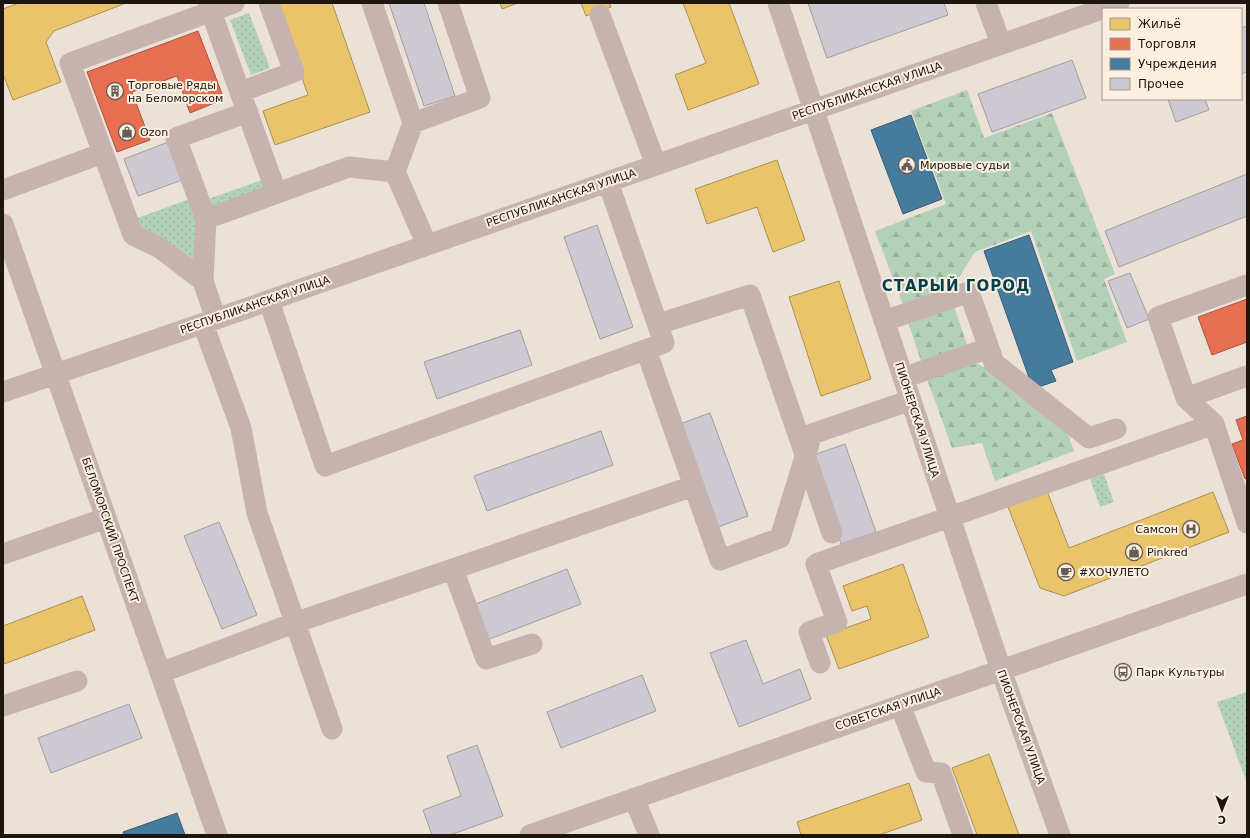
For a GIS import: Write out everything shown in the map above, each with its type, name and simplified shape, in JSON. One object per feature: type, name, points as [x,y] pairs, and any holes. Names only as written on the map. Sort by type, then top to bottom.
[{"type":"street","points":[[203,281],[160,248],[133,235],[70,63],[210,7],[234,3]]},
{"type":"street","points":[[240,92],[294,72],[269,3]]},
{"type":"street","points":[[372,3],[413,123],[395,172],[427,246]]},
{"type":"street","points":[[413,123],[480,98],[448,3]]},
{"type":"street","name":"ПИОНЕРСКАЯ УЛИЦА","points":[[778,3],[1001,670],[1060,835]]},
{"type":"street","points":[[986,3],[1001,44]]},
{"type":"street","name":"РЕСПУБЛИКАНСКАЯ УЛИЦА","points":[[1105,8],[1119,3]]},
{"type":"street","points":[[210,7],[276,192]]},
{"type":"street","name":"РЕСПУБЛИКАНСКАЯ УЛИЦА","points":[[3,392],[210,322],[1102,9]]},
{"type":"street","points":[[600,15],[656,165]]},
{"type":"street","points":[[248,112],[176,138],[206,219],[203,281],[210,322],[241,428],[257,513],[332,729]]},
{"type":"street","points":[[3,190],[103,153]]},
{"type":"street","points":[[206,219],[276,192],[349,167],[395,172]]},
{"type":"street","points":[[269,301],[325,466],[664,343],[608,182]]},
{"type":"street","name":"БЕЛОМОРСКИЙ ПРОСПЕКТ","points":[[3,224],[217,835]]},
{"type":"street","points":[[1247,285],[1158,317],[1186,398],[1214,424],[1243,495],[1247,523]]},
{"type":"street","points":[[884,321],[968,292],[994,363],[1089,438],[1116,429]]},
{"type":"street","points":[[646,350],[720,560],[780,538],[805,454],[805,434],[750,295],[658,324]]},
{"type":"street","points":[[903,378],[989,348]]},
{"type":"street","points":[[1186,398],[1247,376]]},
{"type":"street","points":[[805,434],[910,400]]},
{"type":"street","points":[[820,663],[809,632],[837,622],[816,564],[1214,424]]},
{"type":"street","points":[[805,454],[832,533]]},
{"type":"street","points":[[160,673],[294,623],[693,486]]},
{"type":"street","points":[[3,554],[106,518]]},
{"type":"street","points":[[453,569],[486,659],[532,644]]},
{"type":"street","name":"СОВЕТСКАЯ УЛИЦА","points":[[530,835],[1247,584]]},
{"type":"street","points":[[3,706],[77,681]]},
{"type":"street","points":[[900,705],[926,772],[941,773],[962,835]]},
{"type":"street","points":[[634,798],[649,835]]},
{"type":"green space","points":[[249,13],[270,68],[251,75],[230,20]]},
{"type":"green space","points":[[967,90],[984,138],[1052,113],[1115,274],[1104,279],[1127,342],[1077,361],[1031,231],[975,252],[948,294],[905,310],[875,231],[946,204],[911,111]]},
{"type":"green space","points":[[265,179],[269,191],[209,212],[205,200]]},
{"type":"green space","points":[[195,197],[200,276],[132,220]]},
{"type":"green space","points":[[954,306],[968,348],[922,364],[908,322]]},
{"type":"green space","points":[[971,360],[991,371],[1067,431],[1074,451],[995,481],[982,443],[952,448],[926,376]]},
{"type":"green space","points":[[1104,474],[1114,502],[1100,507],[1090,479]]},
{"type":"green space","points":[[1247,692],[1247,783],[1217,702]]},
{"type":"building: Жильё","points":[[19,3],[126,3],[54,31],[46,42],[61,82],[13,100],[3,74],[3,9]]},
{"type":"building: Жильё","points":[[276,3],[332,3],[370,112],[275,145],[263,111],[308,95]]},
{"type":"building: Жильё","points":[[500,3],[518,3],[502,9]]},
{"type":"building: Жильё","points":[[581,3],[609,3],[611,7],[586,16]]},
{"type":"building: Жильё","points":[[683,3],[729,3],[759,84],[688,110],[675,75],[706,63]]},
{"type":"building: Жильё","points":[[777,160],[805,240],[773,252],[757,207],[707,224],[695,189]]},
{"type":"building: Жильё","points":[[839,281],[871,379],[821,396],[789,297]]},
{"type":"building: Жильё","points":[[1047,491],[1069,548],[1213,492],[1229,532],[1064,596],[1040,588],[1008,507]]},
{"type":"building: Жильё","points":[[903,564],[929,637],[839,669],[826,635],[871,619],[867,606],[852,611],[843,586]]},
{"type":"building: Жильё","points":[[82,596],[95,630],[4,664],[3,626]]},
{"type":"building: Жильё","points":[[989,754],[1019,835],[977,835],[952,768]]},
{"type":"building: Жильё","points":[[909,783],[922,820],[879,835],[801,835],[797,822]]},
{"type":"building: Торговля","name":"Торговые Ряды на Беломорском","points":[[198,31],[224,99],[190,113],[177,76],[132,92],[150,140],[117,152],[87,72]]},
{"type":"building: Торговля","points":[[1247,299],[1247,342],[1212,355],[1198,317]]},
{"type":"building: Торговля","points":[[1247,416],[1247,478],[1245,479],[1232,444],[1243,440],[1236,420]]},
{"type":"building: Учреждения","name":"Мировые судьи","points":[[911,115],[942,199],[903,214],[871,130]]},
{"type":"building: Учреждения","points":[[1029,235],[1073,362],[1051,370],[1056,381],[1033,389],[984,251]]},
{"type":"building: Учреждения","points":[[177,813],[185,835],[124,835],[123,832]]},
{"type":"building: Прочее","points":[[389,3],[424,3],[455,96],[424,106]]},
{"type":"building: Прочее","points":[[808,3],[944,3],[948,15],[827,58]]},
{"type":"building: Прочее","points":[[1247,26],[1247,72],[1242,74],[1242,28]]},
{"type":"building: Прочее","points":[[1072,60],[1086,98],[992,132],[978,94]]},
{"type":"building: Прочее","points":[[1168,100],[1205,100],[1209,110],[1176,122]]},
{"type":"building: Прочее","points":[[171,141],[185,179],[138,196],[124,159]]},
{"type":"building: Прочее","points":[[1247,174],[1247,216],[1119,267],[1105,231]]},
{"type":"building: Прочее","points":[[597,225],[633,327],[600,339],[564,237]]},
{"type":"building: Прочее","points":[[1130,273],[1149,319],[1127,328],[1108,281]]},
{"type":"building: Прочее","points":[[520,330],[532,365],[437,399],[424,362]]},
{"type":"building: Прочее","points":[[710,413],[748,516],[715,528],[677,425]]},
{"type":"building: Прочее","points":[[601,431],[613,465],[487,511],[474,476]]},
{"type":"building: Прочее","points":[[845,444],[876,532],[841,544],[811,456]]},
{"type":"building: Прочее","points":[[219,522],[257,615],[222,629],[184,536]]},
{"type":"building: Прочее","points":[[567,569],[581,604],[487,640],[473,605]]},
{"type":"building: Прочее","points":[[746,640],[763,684],[800,669],[811,699],[739,727],[710,653]]},
{"type":"building: Прочее","points":[[642,675],[656,711],[561,748],[547,712]]},
{"type":"building: Прочее","points":[[129,704],[142,738],[51,773],[38,738]]},
{"type":"building: Прочее","points":[[477,745],[503,816],[450,835],[432,835],[423,810],[461,796],[447,756]]},
{"type":"place","name":"Торговые Ряды на Беломорском","points":[[115,91]]},
{"type":"place","name":"Ozon","points":[[127,132]]},
{"type":"place","name":"Мировые судьи","points":[[907,165]]},
{"type":"place","name":"Самсон","points":[[1191,529]]},
{"type":"place","name":"Pinkred","points":[[1134,552]]},
{"type":"place","name":"#ХОЧУЛЕТО","points":[[1066,572]]},
{"type":"place","name":"Парк Культуры","points":[[1123,672]]},
{"type":"district","name":"СТАРЫЙ ГОРОД","points":[[956,286]]}]
